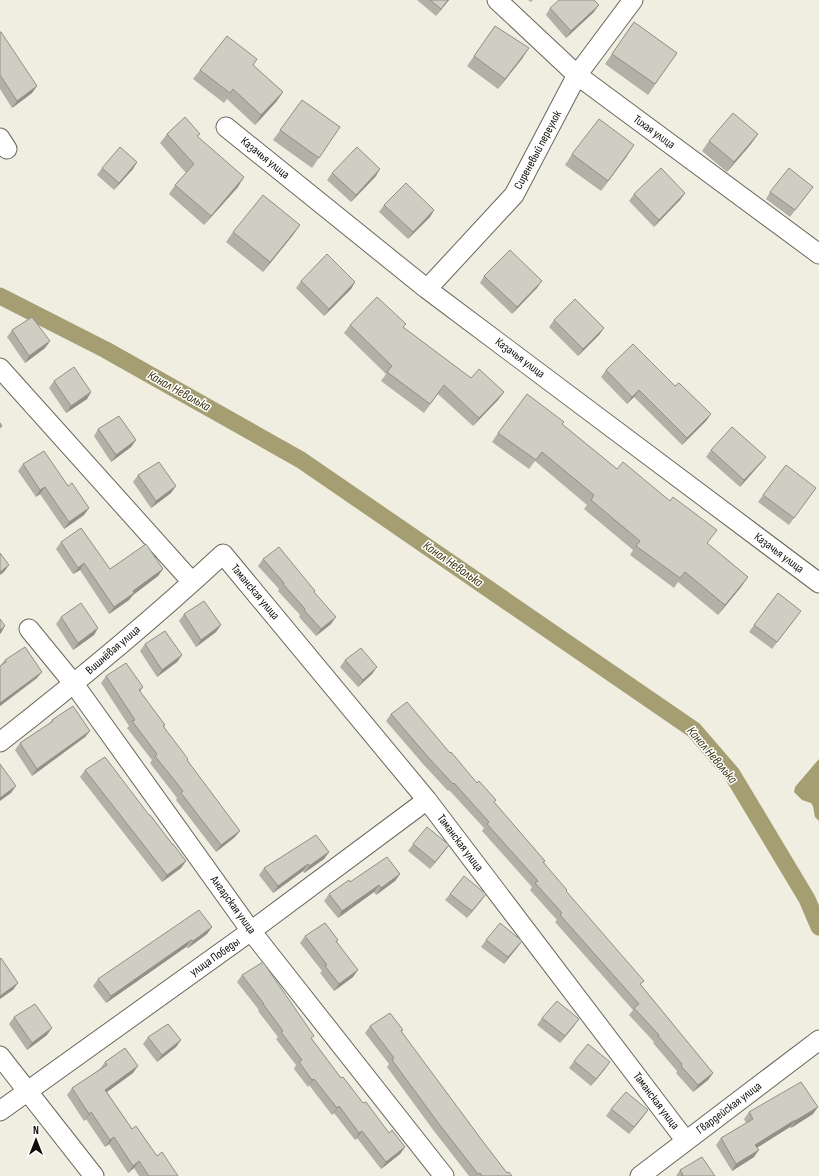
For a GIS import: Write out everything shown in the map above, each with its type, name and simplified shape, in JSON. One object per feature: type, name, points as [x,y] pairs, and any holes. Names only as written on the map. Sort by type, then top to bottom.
[{"type":"street","name":"Тихая улица","points":[[497,0],[577,75],[819,254]]},
{"type":"street","name":"Сиреневый переулок","points":[[427,289],[514,195],[577,75],[633,0]]},
{"type":"street","name":"Казачья улица","points":[[226,127],[427,289],[819,583]]},
{"type":"street","points":[[0,368],[192,582]]},
{"type":"street","name":"Вишнёвая улица","points":[[0,742],[74,684],[223,554]]},
{"type":"street","name":"Таманская улица","points":[[223,554],[427,800],[686,1141]]},
{"type":"street","name":"Ангарская улица","points":[[29,629],[74,684],[251,931],[444,1176]]},
{"type":"street","name":"улица Победы","points":[[0,1111],[251,931],[427,800]]},
{"type":"street","name":"Гвардейская улица","points":[[640,1176],[819,1040]]},
{"type":"street","points":[[0,1056],[94,1176]]},
{"type":"shaded area","points":[[819,759],[819,821],[815,817],[811,803],[802,800],[794,792],[795,787]]},
{"type":"building","points":[[430,0],[448,0],[441,9]]},
{"type":"building","points":[[559,0],[594,0],[599,5],[571,31],[550,8]]},
{"type":"building","points":[[634,22],[677,53],[655,84],[612,54]]},
{"type":"building","points":[[495,26],[529,48],[505,79],[474,56]]},
{"type":"building","points":[[0,32],[37,86],[17,101],[0,75]]},
{"type":"building","points":[[227,36],[257,59],[253,65],[283,92],[261,115],[233,89],[230,93],[200,70]]},
{"type":"building","points":[[302,100],[340,127],[319,158],[280,130]]},
{"type":"building","points":[[733,113],[758,134],[734,162],[709,141]]},
{"type":"building","points":[[185,117],[200,134],[197,136],[244,177],[211,216],[175,185],[194,164],[167,134]]},
{"type":"building","points":[[599,119],[634,145],[608,181],[572,154]]},
{"type":"building","points":[[120,147],[137,162],[119,183],[102,168]]},
{"type":"building","points":[[357,147],[380,169],[356,195],[332,173]]},
{"type":"building","points":[[661,168],[685,193],[659,220],[634,194]]},
{"type":"building","points":[[789,168],[813,187],[795,210],[770,192]]},
{"type":"building","points":[[406,183],[434,210],[413,232],[384,205]]},
{"type":"building","points":[[263,195],[300,225],[270,262],[233,232]]},
{"type":"building","points":[[510,250],[542,281],[517,307],[484,276]]},
{"type":"building","points":[[327,254],[355,282],[329,309],[301,281]]},
{"type":"building","points":[[377,297],[406,324],[403,327],[471,378],[479,369],[504,392],[479,418],[444,385],[430,404],[387,372],[392,366],[350,325]]},
{"type":"building","points":[[575,299],[604,328],[583,349],[554,320]]},
{"type":"building","points":[[32,317],[50,341],[29,356],[12,330]]},
{"type":"building","points":[[633,344],[675,386],[679,383],[711,414],[687,438],[639,390],[632,397],[606,370]]},
{"type":"building","points":[[74,367],[91,392],[71,406],[54,381]]},
{"type":"building","points":[[527,394],[564,422],[562,424],[617,469],[623,462],[670,501],[673,497],[717,530],[707,543],[748,577],[725,605],[685,572],[680,578],[636,546],[640,541],[591,500],[594,495],[542,452],[536,460],[498,433]]},
{"type":"building","points":[[119,416],[136,440],[116,455],[98,429]]},
{"type":"building","points":[[732,427],[766,457],[744,480],[711,450]]},
{"type":"building","points":[[44,451],[68,486],[72,483],[89,508],[69,522],[45,487],[40,490],[23,464]]},
{"type":"building","points":[[159,462],[176,486],[156,501],[138,475]]},
{"type":"building","points":[[786,465],[816,488],[794,518],[763,495]]},
{"type":"building","points":[[81,528],[110,569],[146,544],[163,569],[114,607],[84,563],[78,568],[61,542]]},
{"type":"building","points":[[279,547],[315,591],[314,592],[336,617],[321,629],[263,559]]},
{"type":"building","points":[[0,553],[9,565],[0,572]]},
{"type":"building","points":[[778,593],[801,611],[777,642],[754,625]]},
{"type":"building","points":[[204,601],[221,625],[201,640],[184,614]]},
{"type":"building","points":[[81,603],[98,628],[78,643],[61,617]]},
{"type":"building","points":[[0,619],[5,626],[0,630]]},
{"type":"building","points":[[165,631],[182,655],[162,670],[145,644]]},
{"type":"building","points":[[25,647],[42,672],[0,703],[0,666],[6,662],[5,660]]},
{"type":"building","points":[[361,648],[377,667],[363,680],[345,660]]},
{"type":"building","points":[[126,663],[143,687],[139,690],[165,725],[163,726],[240,831],[221,845],[181,793],[183,791],[155,756],[157,754],[132,721],[135,720],[106,676]]},
{"type":"building","points":[[407,702],[477,783],[479,781],[496,800],[494,802],[545,861],[543,862],[567,890],[566,891],[644,981],[640,984],[713,1073],[698,1085],[681,1066],[682,1064],[658,1036],[659,1035],[634,1008],[639,1004],[560,915],[562,913],[535,883],[538,881],[487,824],[489,822],[428,757],[391,714]]},
{"type":"building","points":[[73,706],[90,731],[37,769],[20,743]]},
{"type":"building","points":[[105,757],[186,861],[167,875],[85,770]]},
{"type":"building","points":[[0,764],[16,786],[0,798]]},
{"type":"building","points":[[427,827],[449,845],[435,862],[413,844]]},
{"type":"building","points":[[316,835],[329,852],[309,866],[308,864],[278,886],[264,868]]},
{"type":"building","points":[[387,857],[400,874],[381,888],[379,885],[342,911],[329,894]]},
{"type":"building","points":[[464,876],[486,894],[472,911],[450,894]]},
{"type":"building","points":[[199,910],[212,927],[111,996],[98,979]]},
{"type":"building","points":[[325,923],[338,940],[336,941],[358,970],[339,984],[305,936]]},
{"type":"building","points":[[500,923],[522,941],[508,957],[486,940]]},
{"type":"building","points":[[1,958],[18,983],[0,996],[0,959]]},
{"type":"building","points":[[263,962],[314,1036],[311,1038],[341,1078],[343,1077],[363,1103],[366,1102],[389,1133],[392,1130],[405,1147],[386,1162],[362,1131],[359,1133],[339,1106],[337,1108],[314,1079],[312,1080],[299,1062],[302,1060],[281,1032],[283,1031],[242,975]]},
{"type":"building","points":[[557,1001],[579,1019],[565,1036],[542,1018]]},
{"type":"building","points":[[35,1004],[52,1028],[32,1043],[14,1017]]},
{"type":"building","points":[[390,1013],[403,1030],[401,1031],[484,1143],[507,1173],[509,1172],[512,1176],[482,1176],[480,1173],[478,1174],[439,1124],[392,1060],[394,1058],[370,1026]]},
{"type":"building","points":[[168,1024],[181,1040],[162,1055],[148,1037]]},
{"type":"building","points":[[588,1044],[610,1062],[596,1079],[574,1061]]},
{"type":"building","points":[[125,1048],[138,1066],[105,1090],[132,1129],[136,1126],[157,1156],[162,1152],[178,1176],[149,1176],[139,1161],[133,1166],[114,1137],[110,1140],[91,1112],[89,1114],[72,1088],[107,1065],[105,1062]]},
{"type":"building","points":[[801,1082],[818,1107],[755,1145],[759,1150],[736,1164],[721,1138],[753,1119],[749,1112]]},
{"type":"building","points":[[626,1092],[648,1110],[634,1127],[611,1109]]},
{"type":"building","points":[[702,1157],[715,1176],[681,1176],[683,1175],[680,1170]]},
{"type":"waterway","name":"Канал Неволька","points":[[0,296],[106,350],[301,460],[694,730],[732,774],[807,899],[819,927]]}]
